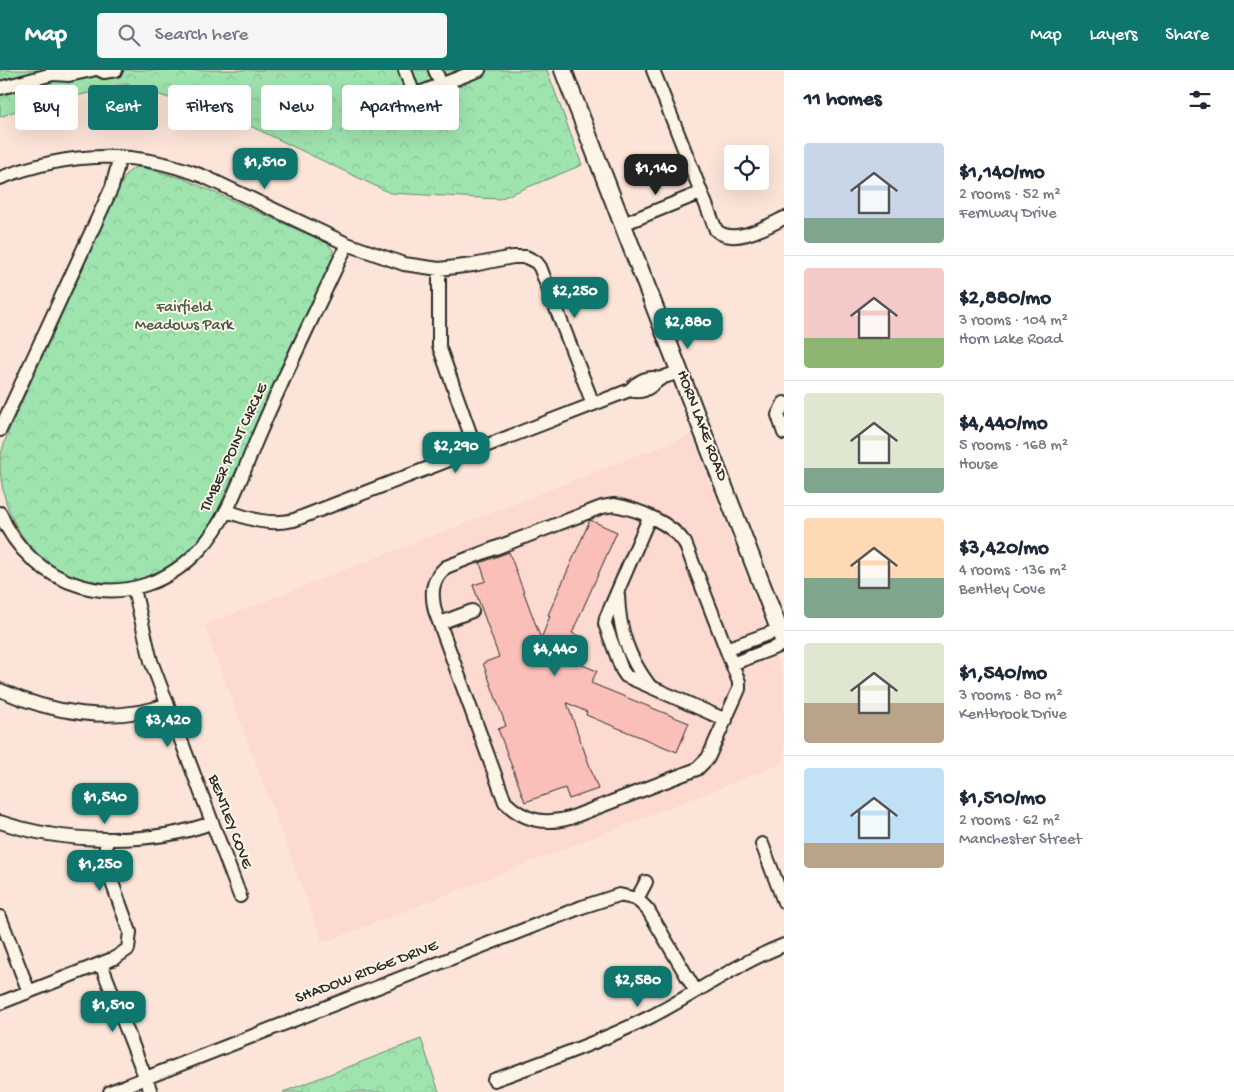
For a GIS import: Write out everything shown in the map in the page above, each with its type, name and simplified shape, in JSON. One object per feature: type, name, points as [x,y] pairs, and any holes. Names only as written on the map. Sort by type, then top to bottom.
[{"type":"main road","name":"HORN LAKE ROAD","points":[[563,70],[783,637]]},
{"type":"street","points":[[0,88],[55,72],[69,75],[92,70]]},
{"type":"street","points":[[100,70],[104,72],[116,70]]},
{"type":"street","points":[[405,70],[414,94],[479,70]]},
{"type":"street","points":[[435,70],[441,84]]},
{"type":"street","points":[[653,70],[716,230],[725,236],[738,236],[784,218]]},
{"type":"street","points":[[0,430],[112,187],[120,157]]},
{"type":"street","points":[[0,178],[42,164],[76,158],[120,157],[148,159],[184,168],[379,257],[439,269],[473,266],[513,257],[529,258],[540,267],[593,404]]},
{"type":"street","points":[[623,224],[700,193]]},
{"type":"street","name":"TIMBER POINT CIRCLE","points":[[0,513],[18,545],[30,559],[54,576],[69,583],[93,589],[134,589],[158,580],[186,564],[211,537],[227,510],[256,440],[348,244]]},
{"type":"street","points":[[439,269],[439,346],[476,450]]},
{"type":"street","points":[[227,510],[260,522],[283,523],[313,514],[630,390],[638,392],[655,386],[660,379],[680,372]]},
{"type":"street","points":[[783,405],[778,415],[784,433]]},
{"type":"street","points":[[623,506],[649,518],[674,530],[685,543],[739,682],[739,689],[708,758],[697,769],[555,822],[528,818],[519,814],[505,802],[440,623],[432,590],[436,577],[446,567],[602,507],[623,506]]},
{"type":"street","points":[[649,518],[618,590],[619,622],[635,666],[650,686],[726,720]]},
{"type":"street","name":"BENTLEY COVE","points":[[134,589],[145,643],[166,705],[240,896]]},
{"type":"street","points":[[440,623],[472,611]]},
{"type":"street","points":[[726,649],[783,637]]},
{"type":"street","points":[[732,664],[783,637]]},
{"type":"street","points":[[0,690],[27,702],[57,710],[128,714],[141,713],[166,705]]},
{"type":"street","points":[[0,822],[66,836],[106,838],[156,836],[189,830],[211,823]]},
{"type":"street","points":[[0,1003],[101,964],[123,953],[130,945],[130,932],[106,866],[106,838]]},
{"type":"street","points":[[762,844],[784,902]]},
{"type":"street","points":[[646,882],[637,899],[648,910],[696,990]]},
{"type":"street","name":"SHADOW RIDGE DRIVE","points":[[110,1092],[589,905],[619,895],[637,899]]},
{"type":"street","points":[[0,917],[29,992]]},
{"type":"street","points":[[494,1080],[618,1032],[652,1016],[753,958],[784,945]]},
{"type":"street","points":[[101,964],[150,1092]]},
{"type":"shaded area","points":[[692,434],[784,677],[784,763],[323,943],[204,625]]},
{"type":"green space","points":[[0,70],[547,70],[582,165],[499,199],[390,193],[251,126],[251,85],[168,85],[168,98],[158,94],[158,85],[88,85],[88,93],[78,96],[78,85],[15,85],[15,111],[0,117]]},
{"type":"green space","name":"Fairfield Meadows Park","points":[[140,167],[182,178],[327,243],[333,250],[333,261],[206,535],[193,549],[157,577],[108,585],[83,581],[60,571],[40,556],[23,537],[11,515],[3,489],[0,462],[9,430],[126,174],[134,168]]},
{"type":"green space","points":[[421,1039],[439,1092],[283,1092]]},
{"type":"building","points":[[590,520],[617,532],[572,633],[583,638],[576,654],[580,664],[597,671],[591,683],[689,723],[677,752],[586,715],[587,712],[567,703],[598,789],[569,799],[565,788],[525,802],[498,729],[506,726],[483,663],[499,657],[473,585],[486,581],[480,563],[509,552],[541,639],[550,616],[548,615]]}]
